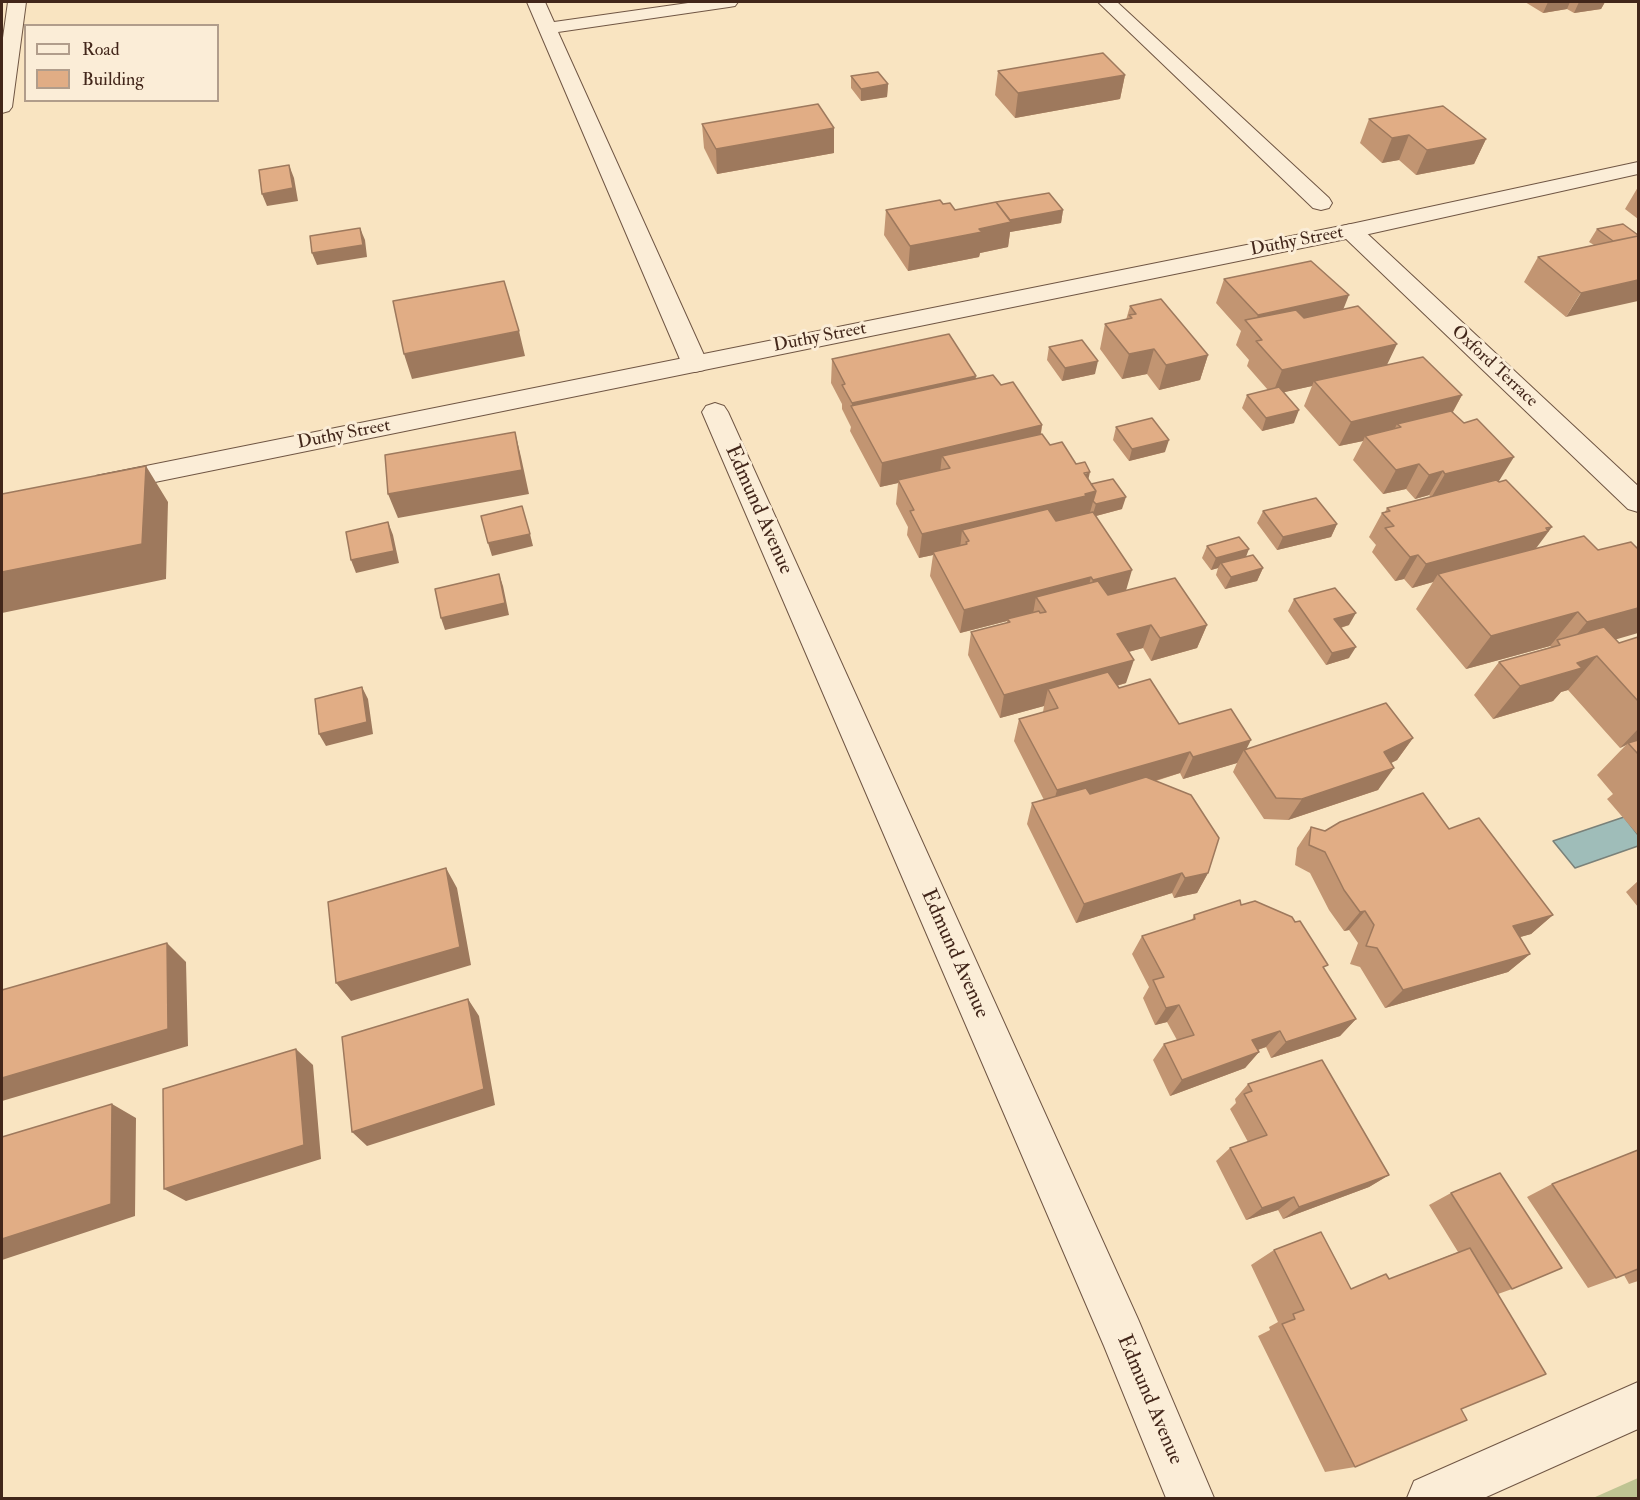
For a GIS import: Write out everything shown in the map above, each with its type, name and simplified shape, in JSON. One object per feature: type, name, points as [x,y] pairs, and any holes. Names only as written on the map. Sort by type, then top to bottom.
[{"type":"street","points":[[2,107],[17,2]]},
{"type":"street","points":[[536,2],[695,364]]},
{"type":"street","points":[[547,28],[729,2]]},
{"type":"street","points":[[1107,2],[1322,203]]},
{"type":"street","name":"Duthy Street","points":[[83,488],[1350,231],[1638,168]]},
{"type":"street","name":"Oxford Terrace","points":[[1350,231],[1638,502]]},
{"type":"street","name":"Edmund Avenue","points":[[715,412],[1122,1335],[1190,1498]]},
{"type":"street","points":[[1431,1498],[1638,1405]]},
{"type":"green space","points":[[1638,1478],[1638,1498],[1593,1498]]},
{"type":"water","points":[[1624,817],[1638,835],[1638,846],[1575,868],[1553,841]]},
{"type":"building","points":[[1103,53],[1125,75],[1018,93],[998,71]]},
{"type":"building","points":[[878,72],[888,84],[861,89],[851,76]]},
{"type":"building","points":[[818,104],[834,128],[716,149],[702,124]]},
{"type":"building","points":[[1443,106],[1486,139],[1427,150],[1409,135],[1392,138],[1369,119]]},
{"type":"building","points":[[289,165],[293,188],[262,194],[259,170]]},
{"type":"building","points":[[1049,193],[1063,210],[1010,220],[996,202]]},
{"type":"building","points":[[940,200],[943,204],[950,203],[955,210],[996,202],[1011,222],[979,229],[982,232],[910,246],[886,210]]},
{"type":"building","points":[[1623,224],[1638,236],[1613,241],[1597,229]]},
{"type":"building","points":[[360,228],[363,245],[312,253],[310,236]]},
{"type":"building","points":[[1638,236],[1638,280],[1581,293],[1538,257]]},
{"type":"building","points":[[1311,261],[1349,295],[1258,315],[1224,279]]},
{"type":"building","points":[[504,281],[519,331],[404,354],[393,301]]},
{"type":"building","points":[[1161,299],[1208,355],[1166,365],[1154,349],[1129,354],[1105,324],[1132,318],[1129,315],[1136,314],[1130,306]]},
{"type":"building","points":[[1358,306],[1397,344],[1282,370],[1256,341],[1262,340],[1245,320],[1296,310],[1304,318]]},
{"type":"building","points":[[949,334],[976,376],[852,403],[832,359]]},
{"type":"building","points":[[1082,340],[1098,361],[1065,368],[1049,347]]},
{"type":"building","points":[[1423,357],[1462,395],[1351,422],[1314,381]]},
{"type":"building","points":[[993,375],[1001,385],[1013,382],[1042,425],[882,463],[851,406]]},
{"type":"building","points":[[1279,387],[1299,410],[1266,418],[1247,395]]},
{"type":"building","points":[[1451,411],[1464,423],[1477,419],[1514,457],[1445,474],[1443,471],[1429,475],[1419,464],[1396,470],[1365,436],[1401,427],[1397,424]]},
{"type":"building","points":[[1152,418],[1169,440],[1132,449],[1116,427]]},
{"type":"building","points":[[515,432],[522,470],[388,494],[385,455]]},
{"type":"building","points":[[1042,434],[1050,445],[1062,442],[1076,464],[1085,462],[1090,472],[1084,473],[1096,491],[1085,494],[1086,496],[922,534],[910,511],[914,510],[898,480],[950,468],[942,456]]},
{"type":"building","points":[[146,466],[142,544],[2,572],[2,494]]},
{"type":"building","points":[[1113,479],[1126,497],[1096,504],[1093,501],[1096,491],[1091,484]]},
{"type":"building","points":[[1496,480],[1499,482],[1506,480],[1552,527],[1546,528],[1548,531],[1426,564],[1418,555],[1410,557],[1385,528],[1394,526],[1382,513],[1390,511],[1387,508]]},
{"type":"building","points":[[1316,498],[1337,524],[1283,537],[1263,511]]},
{"type":"building","points":[[522,506],[530,534],[488,543],[481,516]]},
{"type":"building","points":[[1048,509],[1056,521],[1093,512],[1132,570],[1093,580],[1091,577],[964,610],[933,552],[967,544],[966,542],[969,541],[962,530]]},
{"type":"building","points":[[388,522],[394,551],[351,560],[346,532]]},
{"type":"building","points":[[1584,536],[1598,550],[1631,542],[1638,549],[1638,608],[1587,622],[1578,612],[1491,636],[1438,574]]},
{"type":"building","points":[[1239,537],[1249,549],[1216,558],[1207,546]]},
{"type":"building","points":[[1253,555],[1263,568],[1231,577],[1221,563]]},
{"type":"building","points":[[499,574],[505,603],[441,618],[435,589]]},
{"type":"building","points":[[1175,578],[1207,625],[1160,638],[1151,625],[1117,634],[1134,660],[1004,695],[971,632],[1010,622],[1007,619],[1039,611],[1040,613],[1046,612],[1036,597],[1098,581],[1108,595]]},
{"type":"building","points":[[1335,588],[1356,613],[1334,619],[1356,647],[1332,653],[1294,599]]},
{"type":"building","points":[[1604,627],[1619,643],[1638,637],[1638,701],[1597,656],[1577,663],[1582,668],[1520,686],[1499,662],[1560,645],[1557,640]]},
{"type":"building","points":[[1108,672],[1119,688],[1150,679],[1179,724],[1231,709],[1251,740],[1193,757],[1190,752],[1057,790],[1019,719],[1058,708],[1048,689]]},
{"type":"building","points":[[362,687],[367,722],[319,734],[315,699]]},
{"type":"building","points":[[1386,703],[1413,738],[1384,752],[1394,768],[1302,799],[1276,798],[1244,750]]},
{"type":"building","points":[[1638,740],[1638,754],[1628,743]]},
{"type":"building","points":[[1146,777],[1191,795],[1219,838],[1208,873],[1185,878],[1182,873],[1084,904],[1032,803],[1086,788],[1090,794]]},
{"type":"building","points":[[1423,793],[1449,829],[1479,818],[1553,915],[1513,926],[1530,954],[1403,990],[1377,948],[1366,946],[1374,925],[1365,911],[1360,912],[1344,890],[1325,852],[1309,845],[1311,827],[1325,831],[1340,822]]},
{"type":"building","points":[[446,868],[460,947],[336,983],[328,902]]},
{"type":"building","points":[[1240,900],[1241,905],[1255,901],[1292,917],[1295,922],[1300,921],[1328,965],[1323,967],[1356,1019],[1286,1042],[1280,1031],[1252,1040],[1259,1052],[1182,1080],[1164,1044],[1194,1035],[1179,1005],[1166,1008],[1153,980],[1164,977],[1142,936],[1195,919],[1194,915]]},
{"type":"building","points":[[167,943],[168,1029],[2,1078],[2,990]]},
{"type":"building","points":[[468,999],[484,1089],[352,1132],[342,1037]]},
{"type":"building","points":[[296,1049],[304,1145],[164,1189],[163,1089]]},
{"type":"building","points":[[1322,1060],[1389,1175],[1299,1207],[1294,1197],[1262,1208],[1230,1148],[1267,1135],[1244,1094],[1252,1091],[1248,1084]]},
{"type":"building","points":[[112,1104],[111,1204],[2,1239],[2,1137]]},
{"type":"building","points":[[1638,1150],[1638,1269],[1616,1278],[1552,1184]]},
{"type":"building","points":[[1500,1173],[1562,1268],[1512,1289],[1451,1193]]},
{"type":"building","points":[[1321,1232],[1351,1289],[1386,1274],[1389,1279],[1470,1248],[1546,1374],[1461,1409],[1467,1420],[1355,1467],[1282,1324],[1295,1319],[1293,1314],[1304,1310],[1274,1250]]}]
